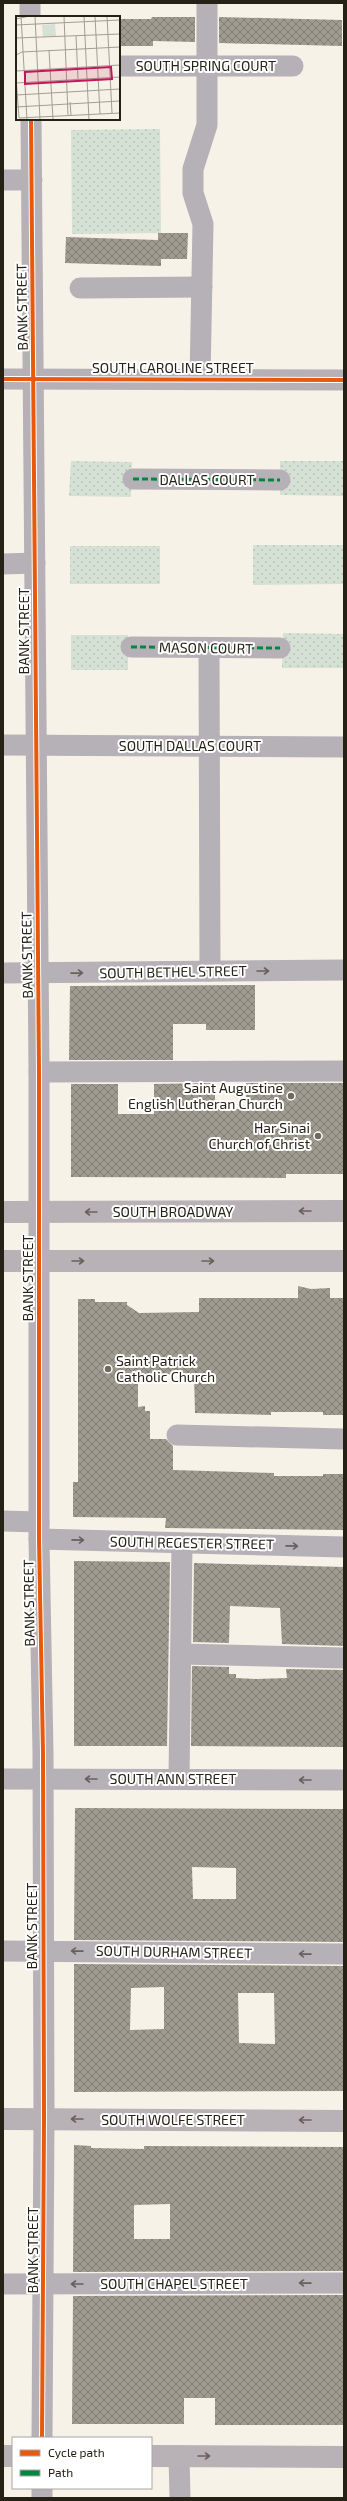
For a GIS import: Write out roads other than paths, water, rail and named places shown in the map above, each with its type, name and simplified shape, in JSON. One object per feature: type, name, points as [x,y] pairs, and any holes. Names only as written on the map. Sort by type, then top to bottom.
[{"type":"main road","name":"SOUTH BROADWAY","points":[[3,1212],[344,1211]]},
{"type":"main road","points":[[3,1261],[344,1260]]},
{"type":"main road","name":"SOUTH WOLFE STREET","points":[[3,2119],[344,2121]]},
{"type":"main road","points":[[152,2456],[344,2457]]},
{"type":"street","points":[[30,3],[30,16]]},
{"type":"street","points":[[200,379],[203,224],[192,193],[193,169],[207,126],[207,3]]},
{"type":"street","name":"SOUTH SPRING COURT","points":[[120,66],[293,66]]},
{"type":"street","name":"BANK STREET","points":[[31,120],[39,1072],[39,1531],[43,1779],[44,2119],[42,2437]]},
{"type":"street","points":[[3,180],[32,180]]},
{"type":"street","points":[[80,288],[202,287]]},
{"type":"street","name":"SOUTH CAROLINE STREET","points":[[3,379],[344,380]]},
{"type":"street","name":"DALLAS COURT","points":[[133,479],[280,480]]},
{"type":"street","points":[[3,564],[35,563]]},
{"type":"street","name":"MASON COURT","points":[[130,647],[280,648]]},
{"type":"street","points":[[208,648],[210,971]]},
{"type":"street","name":"SOUTH DALLAS COURT","points":[[3,745],[209,745],[344,747]]},
{"type":"street","name":"SOUTH BETHEL STREET","points":[[3,973],[344,970]]},
{"type":"street","points":[[39,1072],[344,1071]]},
{"type":"street","points":[[177,1436],[344,1439]]},
{"type":"street","name":"SOUTH REGESTER STREET","points":[[3,1522],[39,1531],[182,1543],[344,1547]]},
{"type":"street","points":[[179,1779],[182,1543]]},
{"type":"street","points":[[181,1654],[344,1658]]},
{"type":"street","name":"SOUTH ANN STREET","points":[[3,1779],[344,1780]]},
{"type":"street","name":"SOUTH DURHAM STREET","points":[[3,1951],[344,1954]]},
{"type":"street","name":"SOUTH CHAPEL STREET","points":[[3,2284],[344,2283]]},
{"type":"street","points":[[179,2456],[180,2498]]},
{"type":"place","name":"Saint Augustine English Lutheran Church","points":[[291,1096]]},
{"type":"place","name":"Har Sinai Church of Christ","points":[[318,1136]]},
{"type":"place","name":"Saint Patrick Catholic Church","points":[[108,1369]]}]
